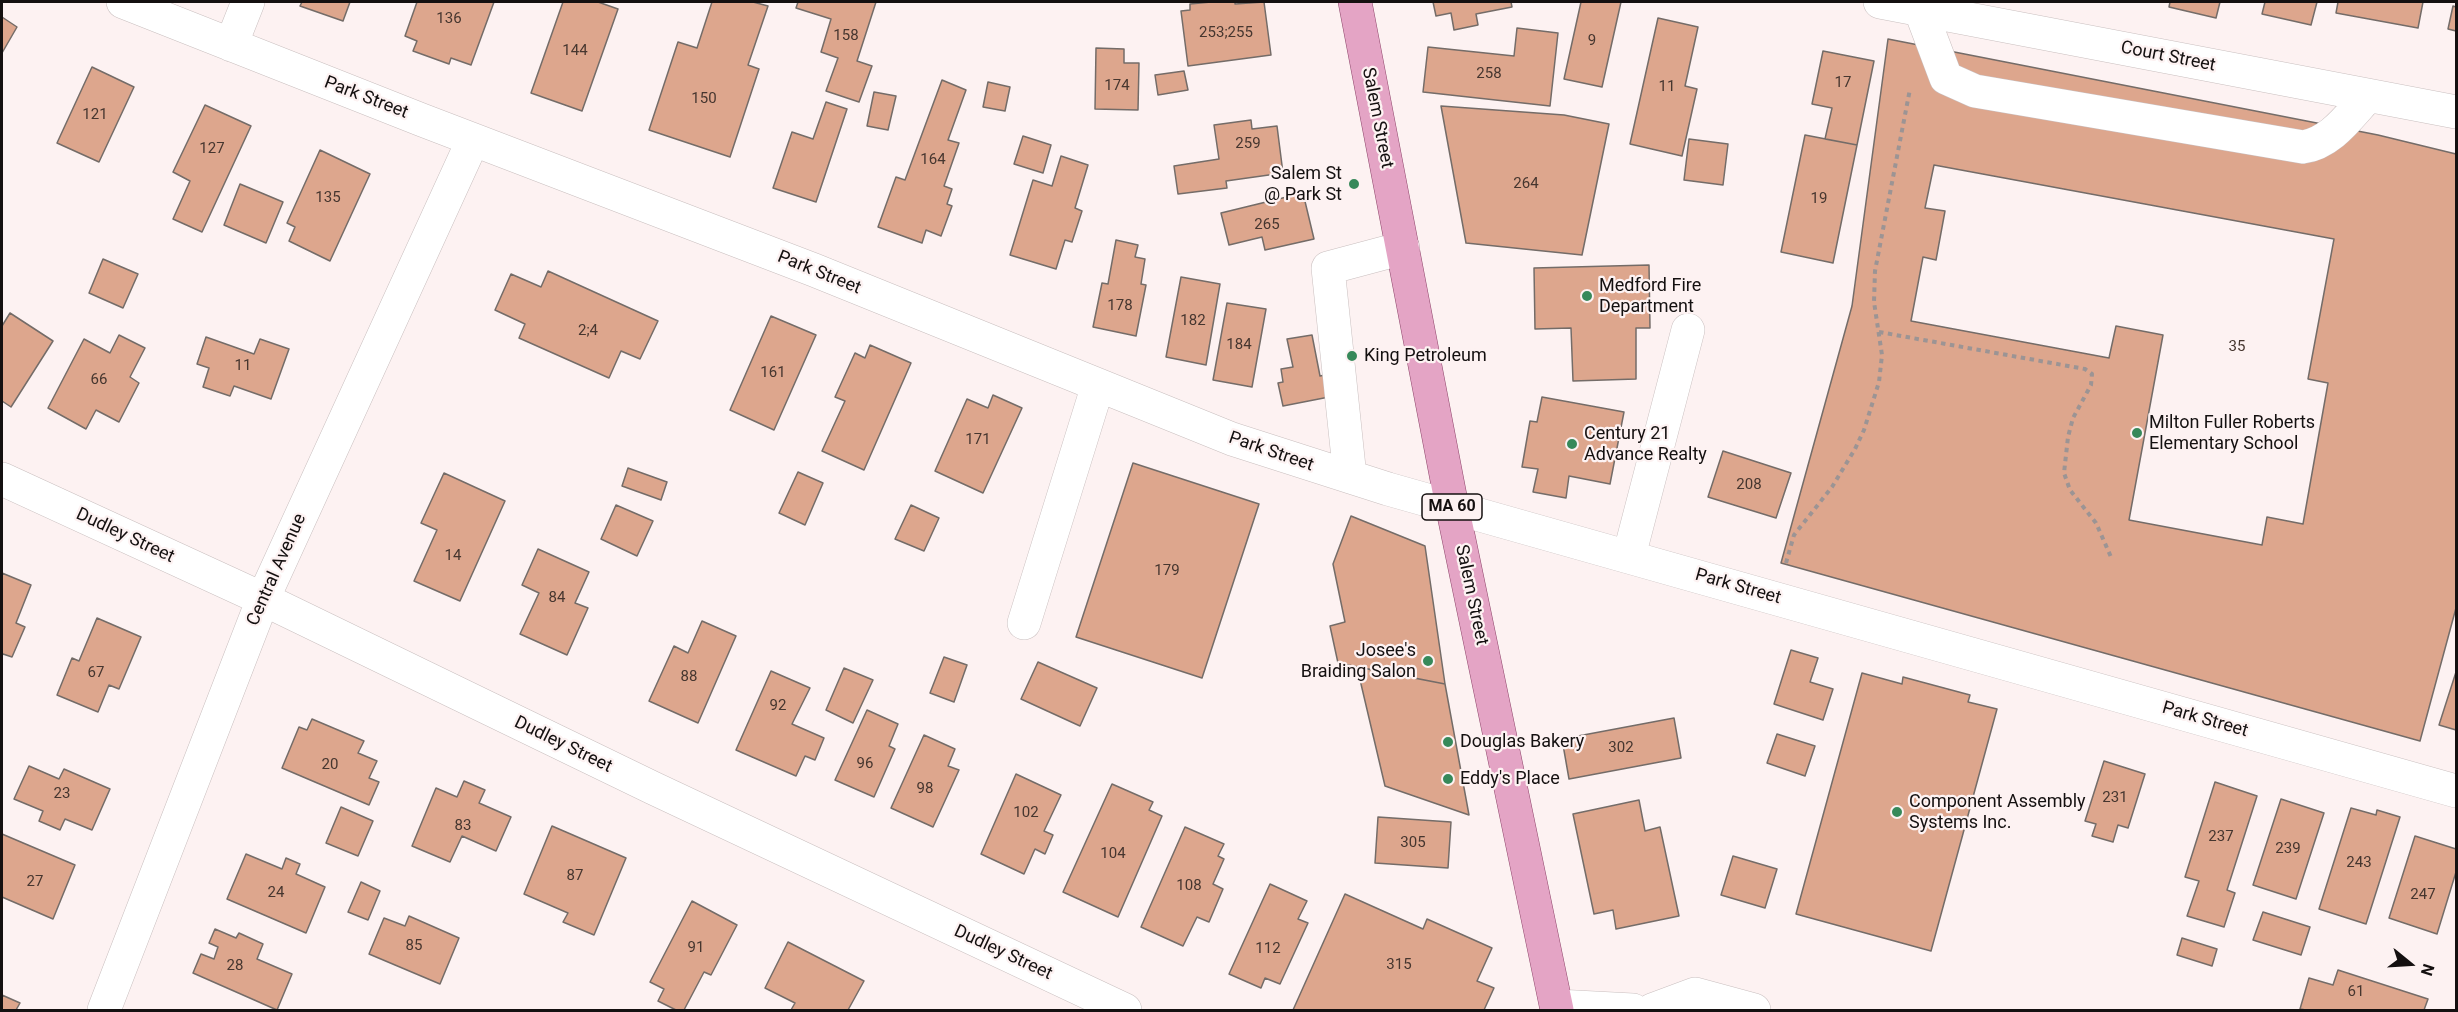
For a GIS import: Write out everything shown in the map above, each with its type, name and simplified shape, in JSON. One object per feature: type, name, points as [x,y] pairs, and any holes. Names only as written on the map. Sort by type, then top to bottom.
[{"type":"main road","name":"Salem Street","points":[[1355,2],[1452,506],[1557,1009]]},
{"type":"street","name":"Park Street","points":[[123,2],[473,140],[814,270],[1232,439],[1350,477],[2457,791]]},
{"type":"street","points":[[231,45],[248,2]]},
{"type":"street","name":"Court Street","points":[[1880,2],[2457,112]]},
{"type":"street","points":[[1920,9],[1946,78],[1975,91],[2303,147],[2315,146],[2325,140],[2368,96]]},
{"type":"street","name":"Central Avenue","points":[[104,1011],[263,599],[473,140]]},
{"type":"street","points":[[1350,477],[1328,268],[1403,248]]},
{"type":"street","points":[[1629,556],[1688,330]]},
{"type":"street","points":[[1024,623],[1098,385]]},
{"type":"street","name":"Dudley Street","points":[[2,479],[263,599],[652,788],[1125,1011]]},
{"type":"street","points":[[1652,1011],[1695,994],[1754,1011]]},
{"type":"street","points":[[1557,1009],[1633,1011]]},
{"type":"path","points":[[1784,570],[1794,535],[1845,467],[1864,430],[1879,382],[1882,355],[1874,302],[1875,271],[1912,79]]},
{"type":"path","points":[[1879,332],[2085,369],[2092,374],[2091,385],[2073,418],[2068,437],[2064,473],[2070,490],[2096,523],[2111,557]]},
{"type":"building","points":[[302,2],[350,2],[343,21],[300,6]]},
{"type":"building","points":[[417,2],[494,2],[471,65],[451,58],[449,64],[413,51],[417,41],[405,36]]},
{"type":"building","points":[[563,2],[598,2],[618,9],[582,111],[531,93]]},
{"type":"building","points":[[712,2],[753,2],[768,6],[748,65],[759,69],[730,157],[649,130],[678,42],[697,48]]},
{"type":"building","points":[[798,2],[876,2],[857,61],[872,66],[859,102],[826,91],[838,58],[821,52],[831,19],[796,8]]},
{"type":"building","points":[[1235,2],[1235,4],[1264,2],[1271,55],[1188,66],[1181,11],[1190,10],[1190,4]]},
{"type":"building","points":[[1433,2],[1511,2],[1512,7],[1476,14],[1478,25],[1454,30],[1451,13],[1436,16]]},
{"type":"building","points":[[1581,2],[1621,2],[1602,87],[1564,79]]},
{"type":"building","points":[[2170,2],[2220,2],[2216,18],[2169,7]]},
{"type":"building","points":[[2265,2],[2317,2],[2311,25],[2262,14]]},
{"type":"building","points":[[2338,2],[2423,2],[2418,28],[2336,13]]},
{"type":"building","points":[[2453,6],[2456,7],[2456,31],[2448,29]]},
{"type":"building","points":[[2,17],[17,27],[2,53]]},
{"type":"building","points":[[1658,18],[1698,27],[1685,86],[1697,89],[1682,156],[1630,144]]},
{"type":"building","points":[[1517,28],[1558,33],[1550,106],[1423,92],[1428,47],[1514,56]]},
{"type":"building","name":"Milton Fuller Roberts Elementary School","points":[[1888,39],[2378,135],[2456,154],[2456,608],[2420,741],[1781,563],[1852,306]]},
{"type":"building","points":[[1096,48],[1124,49],[1124,63],[1139,63],[1138,110],[1095,109]]},
{"type":"building","points":[[1823,51],[1874,61],[1857,145],[1825,139],[1832,108],[1812,104]]},
{"type":"building","points":[[92,67],[134,87],[99,162],[57,143]]},
{"type":"building","points":[[1184,71],[1188,90],[1158,95],[1155,75]]},
{"type":"building","points":[[942,80],[966,90],[948,140],[959,143],[944,186],[952,189],[947,204],[952,206],[941,236],[926,230],[922,243],[878,227],[896,177],[905,180]]},
{"type":"building","points":[[988,82],[1010,87],[1005,111],[983,107]]},
{"type":"building","points":[[874,92],[896,96],[888,130],[867,126]]},
{"type":"building","points":[[826,102],[847,109],[816,202],[773,188],[792,132],[813,139]]},
{"type":"building","points":[[205,105],[251,126],[202,232],[173,219],[190,181],[173,172]]},
{"type":"building","points":[[1441,106],[1564,115],[1609,124],[1582,255],[1466,243]]},
{"type":"building","points":[[1251,120],[1252,129],[1277,126],[1283,173],[1226,181],[1227,188],[1178,194],[1174,166],[1219,159],[1214,125]]},
{"type":"building","points":[[1805,135],[1857,145],[1833,263],[1781,252]]},
{"type":"building","points":[[1023,136],[1051,145],[1043,173],[1014,164]]},
{"type":"building","points":[[1689,139],[1728,144],[1723,185],[1684,180]]},
{"type":"building","points":[[320,150],[370,174],[330,261],[289,241],[295,227],[287,223]]},
{"type":"building","points":[[1061,156],[1088,165],[1075,208],[1082,211],[1072,242],[1065,240],[1056,269],[1010,255],[1033,180],[1052,186]]},
{"type":"building","name":"Milton Fuller Roberts Elementary School","points":[[1934,165],[2334,239],[2308,379],[2328,383],[2303,524],[2267,517],[2262,545],[2129,520],[2163,335],[2116,326],[2109,358],[1911,321],[1923,257],[1936,260],[1945,211],[1925,208]]},
{"type":"building","points":[[240,184],[283,202],[266,243],[224,225]]},
{"type":"building","points":[[1303,193],[1314,239],[1265,250],[1262,237],[1229,245],[1221,213]]},
{"type":"building","points":[[1116,240],[1138,245],[1135,257],[1145,259],[1141,284],[1146,285],[1136,336],[1093,327],[1102,283],[1108,284]]},
{"type":"building","points":[[103,259],[138,274],[123,308],[89,293]]},
{"type":"building","points":[[1649,265],[1650,328],[1636,328],[1636,379],[1573,381],[1571,328],[1535,329],[1534,268]]},
{"type":"building","points":[[548,271],[658,321],[640,359],[621,351],[609,378],[519,338],[525,324],[495,310],[511,274],[541,287]]},
{"type":"building","points":[[1181,277],[1220,284],[1206,365],[1166,357]]},
{"type":"building","points":[[1227,303],[1266,309],[1252,387],[1213,380]]},
{"type":"building","points":[[10,313],[53,341],[11,407],[2,401],[2,326]]},
{"type":"building","points":[[771,316],[816,335],[774,430],[730,410]]},
{"type":"building","points":[[119,335],[145,348],[130,377],[139,383],[119,422],[96,410],[86,429],[48,408],[84,339],[110,353]]},
{"type":"building","points":[[1312,335],[1320,376],[1325,375],[1329,397],[1283,406],[1278,383],[1283,382],[1281,369],[1293,367],[1287,339]]},
{"type":"building","points":[[206,337],[254,354],[260,339],[289,349],[271,399],[234,386],[230,396],[203,387],[209,368],[197,364]]},
{"type":"building","points":[[870,345],[911,363],[864,470],[822,451],[845,401],[835,397],[855,353],[865,358]]},
{"type":"building","points":[[993,395],[1022,408],[983,493],[935,471],[967,399],[988,408]]},
{"type":"building","name":"Century 21 Advance Realty","points":[[1542,397],[1624,412],[1610,484],[1569,476],[1566,498],[1533,492],[1538,469],[1522,467],[1530,421],[1537,422]]},
{"type":"building","points":[[1723,451],[1791,473],[1776,518],[1708,497]]},
{"type":"building","points":[[1133,463],[1259,504],[1202,678],[1076,637]]},
{"type":"building","points":[[628,468],[667,482],[661,500],[622,486]]},
{"type":"building","points":[[798,472],[823,483],[805,525],[779,513]]},
{"type":"building","points":[[444,473],[505,501],[460,601],[414,581],[437,530],[421,523]]},
{"type":"building","points":[[616,505],[653,521],[637,556],[601,539]]},
{"type":"building","points":[[911,505],[939,518],[924,551],[895,539]]},
{"type":"building","points":[[1351,516],[1425,546],[1445,684],[1338,663],[1330,626],[1345,622],[1333,564]]},
{"type":"building","points":[[538,549],[589,572],[575,603],[588,608],[567,655],[520,634],[539,593],[522,585]]},
{"type":"building","points":[[2,573],[31,585],[16,623],[25,627],[12,657],[3,654],[2,656]]},
{"type":"building","points":[[97,618],[141,637],[119,689],[109,685],[98,712],[57,695],[72,658],[79,661]]},
{"type":"building","points":[[702,621],[736,636],[698,723],[649,701],[674,646],[688,653]]},
{"type":"building","points":[[1791,650],[1818,658],[1810,682],[1833,689],[1823,720],[1774,704]]},
{"type":"building","points":[[944,657],[967,665],[954,702],[930,693]]},
{"type":"building","points":[[1038,662],[1097,688],[1080,726],[1021,699]]},
{"type":"building","points":[[1357,667],[1445,684],[1469,815],[1385,786]]},
{"type":"building","points":[[844,668],[873,680],[853,723],[826,710]]},
{"type":"building","points":[[771,671],[810,688],[792,724],[824,738],[815,760],[805,756],[796,776],[736,750]]},
{"type":"building","points":[[2456,672],[2456,730],[2439,725]]},
{"type":"building","name":"Component Assembly Systems Inc.","points":[[1862,673],[1902,684],[1903,677],[1970,695],[1968,702],[1997,709],[1931,951],[1796,914]]},
{"type":"building","points":[[867,710],[898,724],[889,746],[895,749],[874,797],[835,780]]},
{"type":"building","points":[[1674,718],[1681,758],[1569,779],[1562,739]]},
{"type":"building","points":[[312,719],[364,741],[358,753],[377,761],[369,778],[379,782],[369,805],[282,768],[299,727],[307,730]]},
{"type":"building","points":[[1777,734],[1815,746],[1805,776],[1767,763]]},
{"type":"building","points":[[924,735],[955,749],[948,766],[959,770],[933,827],[891,808]]},
{"type":"building","points":[[2104,761],[2145,774],[2128,828],[2118,825],[2113,842],[2092,836],[2096,824],[2085,821]]},
{"type":"building","points":[[29,766],[59,779],[64,769],[110,789],[92,830],[65,819],[60,830],[39,821],[43,811],[14,799]]},
{"type":"building","points":[[1016,774],[1061,795],[1044,831],[1053,835],[1045,854],[1035,849],[1024,874],[981,854]]},
{"type":"building","points":[[464,781],[485,790],[479,803],[511,817],[496,851],[462,836],[450,862],[412,846],[436,788],[457,797]]},
{"type":"building","points":[[2215,782],[2257,796],[2227,890],[2235,893],[2224,927],[2187,916],[2199,881],[2185,877]]},
{"type":"building","points":[[1112,784],[1153,802],[1149,810],[1162,816],[1118,917],[1063,892]]},
{"type":"building","points":[[2281,799],[2324,813],[2296,899],[2253,885]]},
{"type":"building","points":[[1639,800],[1645,831],[1660,827],[1679,916],[1616,929],[1613,910],[1594,914],[1573,814]]},
{"type":"building","points":[[341,807],[373,821],[358,856],[326,843]]},
{"type":"building","points":[[2351,808],[2376,815],[2377,810],[2400,817],[2366,924],[2319,909]]},
{"type":"building","points":[[1378,817],[1451,822],[1448,868],[1375,863]]},
{"type":"building","points":[[552,826],[626,858],[594,935],[563,922],[568,913],[524,894]]},
{"type":"building","points":[[1185,827],[1224,844],[1218,856],[1224,859],[1213,884],[1223,889],[1209,922],[1197,917],[1183,946],[1141,927]]},
{"type":"building","points":[[2,834],[75,865],[53,919],[2,897]]},
{"type":"building","points":[[2415,836],[2456,849],[2456,872],[2437,934],[2389,918]]},
{"type":"building","points":[[246,854],[282,869],[286,858],[300,864],[296,874],[325,887],[306,933],[227,899]]},
{"type":"building","points":[[1733,856],[1777,869],[1765,908],[1721,895]]},
{"type":"building","points":[[361,882],[380,891],[368,920],[348,912]]},
{"type":"building","points":[[1270,884],[1307,901],[1298,919],[1308,923],[1280,984],[1265,978],[1261,988],[1229,974]]},
{"type":"building","points":[[1345,894],[1423,929],[1427,919],[1492,948],[1477,981],[1494,988],[1484,1010],[1293,1010]]},
{"type":"building","points":[[692,901],[737,925],[711,975],[704,972],[684,1010],[676,1010],[658,1001],[664,989],[650,982]]},
{"type":"building","points":[[2263,912],[2310,927],[2301,955],[2253,940]]},
{"type":"building","points":[[409,916],[459,938],[440,984],[369,954],[384,918],[405,926]]},
{"type":"building","points":[[215,929],[236,938],[239,933],[263,944],[257,959],[292,974],[277,1010],[193,973],[201,954],[214,959],[218,947],[209,943]]},
{"type":"building","points":[[2182,938],[2217,949],[2212,966],[2177,955]]},
{"type":"building","points":[[788,942],[864,981],[848,1010],[791,1010],[795,1003],[765,988]]},
{"type":"building","points":[[2338,970],[2428,999],[2424,1010],[2300,1009],[2309,978],[2333,985]]},
{"type":"building","points":[[2,995],[20,1003],[16,1010],[2,1010]]},
{"type":"place","name":"Salem St @ Park St","points":[[1354,184]]},
{"type":"place","name":"Medford Fire Department","points":[[1587,296]]},
{"type":"place","name":"King Petroleum","points":[[1352,356]]},
{"type":"place","name":"Milton Fuller Roberts Elementary School","points":[[2137,433]]},
{"type":"place","name":"Century 21 Advance Realty","points":[[1572,444]]},
{"type":"place","name":"Josee's Braiding Salon","points":[[1428,661]]},
{"type":"place","name":"Douglas Bakery","points":[[1448,742]]},
{"type":"place","name":"Eddy's Place","points":[[1448,779]]},
{"type":"place","name":"Component Assembly Systems Inc.","points":[[1897,812]]}]
